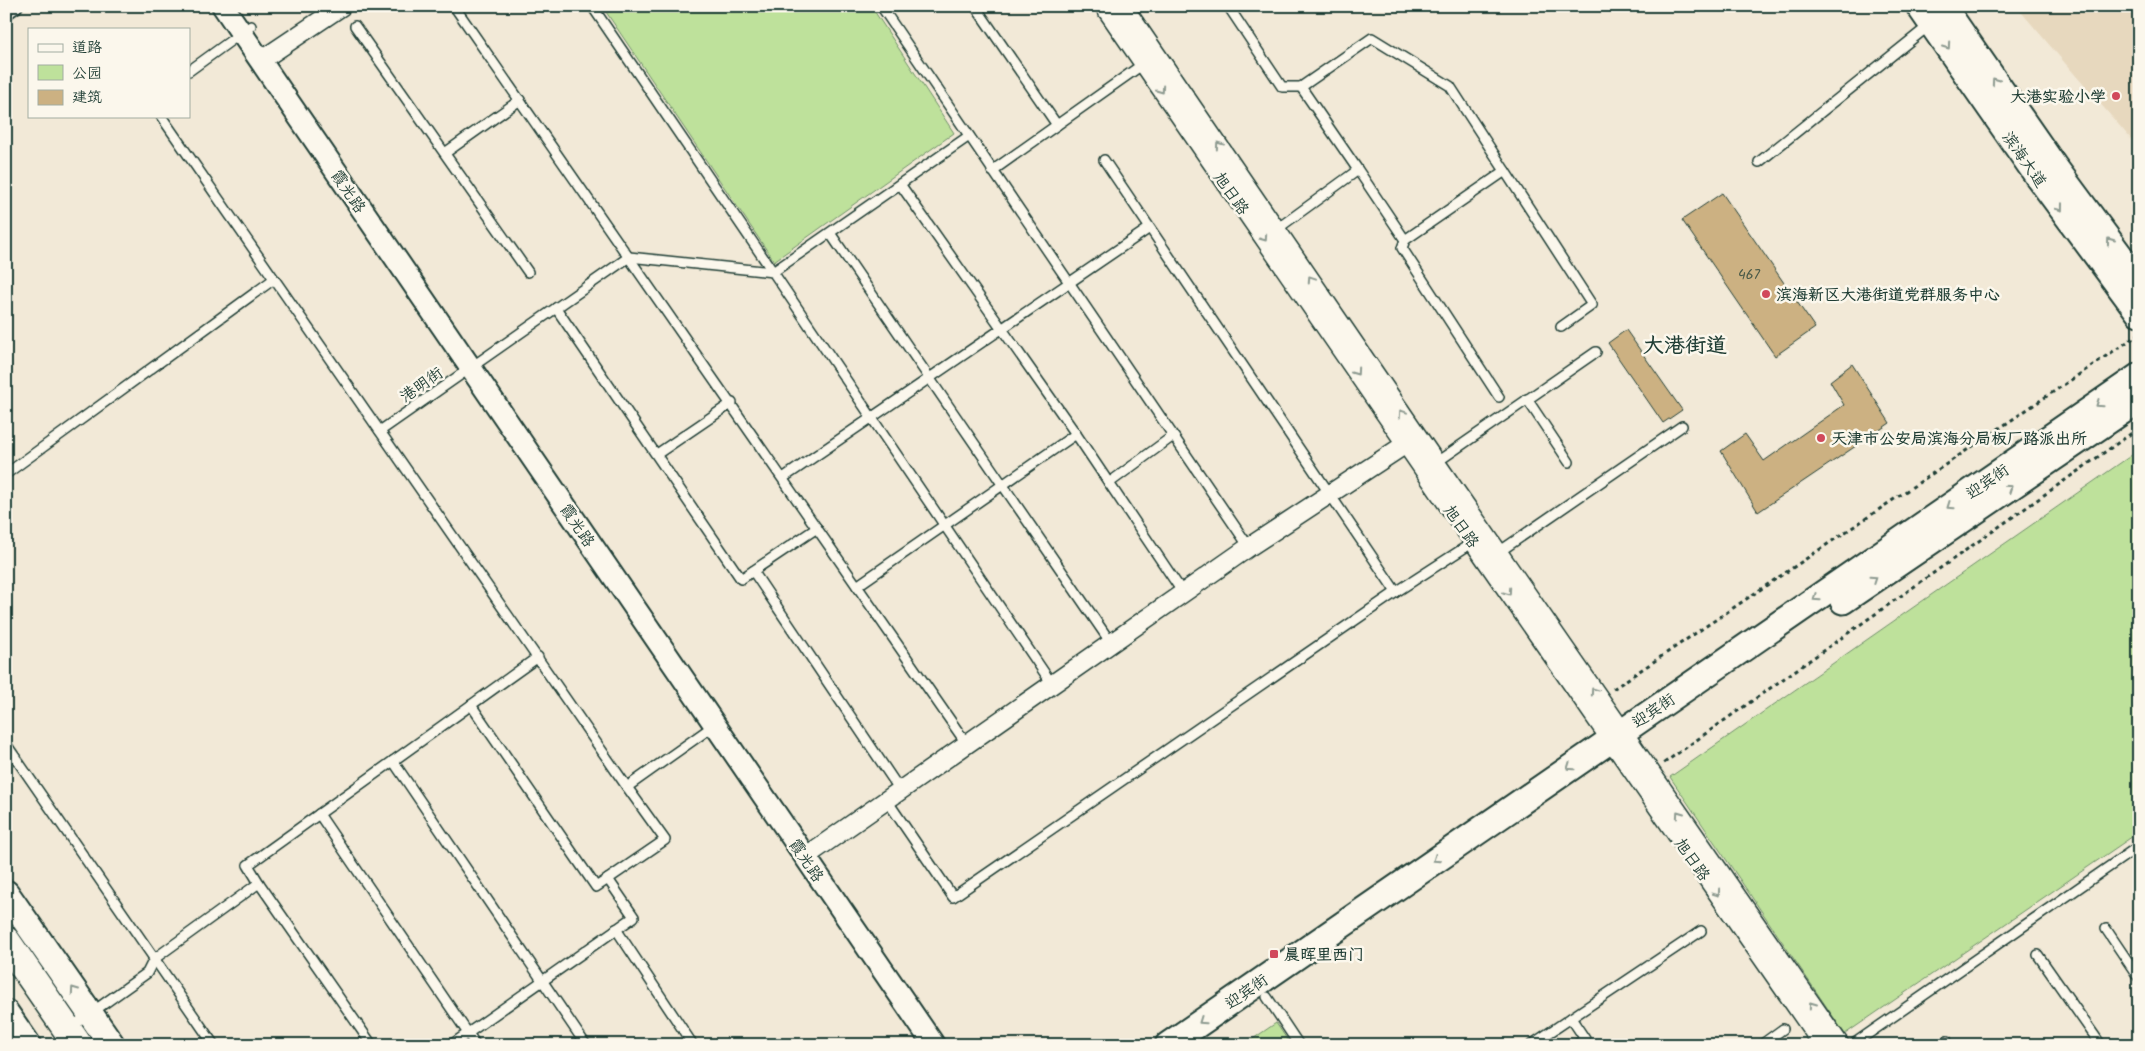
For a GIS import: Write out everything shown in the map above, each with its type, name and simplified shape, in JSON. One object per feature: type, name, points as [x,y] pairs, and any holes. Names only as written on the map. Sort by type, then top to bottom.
[{"type":"main road","points":[[1935,12],[2139,280]]},
{"type":"main road","name":"滨海大道","points":[[1935,12],[2036,174],[2137,311]]},
{"type":"main road","name":"迎宾街","points":[[1197,1045],[1267,997],[1621,742],[2139,376]]},
{"type":"main road","name":"迎宾街","points":[[1168,1045],[1621,742],[2139,400]]},
{"type":"main road","points":[[6,893],[112,1045]]},
{"type":"main road","points":[[6,941],[68,1040]]},
{"type":"main road","points":[[6,972],[68,1040]]},
{"type":"main road","points":[[6,1013],[28,1045]]},
{"type":"street","points":[[6,13],[16,6]]},
{"type":"street","name":"霞光路","points":[[223,6],[246,30],[266,58],[810,854],[949,1045]]},
{"type":"street","name":"霞光路","points":[[238,6],[246,30]]},
{"type":"street","points":[[266,58],[342,6]]},
{"type":"street","name":"旭日路","points":[[1104,6],[1150,59],[1277,229],[1412,440]]},
{"type":"street","name":"旭日路","points":[[1124,6],[1150,59],[1621,742],[1823,1045]]},
{"type":"street","points":[[810,854],[966,743],[1249,547],[1412,440]]},
{"type":"street","name":"旭日路","points":[[1621,742],[1840,1045]]},
{"type":"street","name":"霞光路","points":[[810,854],[934,1045]]},
{"type":"lane","points":[[454,6],[732,403],[966,743]]},
{"type":"lane","points":[[592,6],[1052,684]]},
{"type":"lane","points":[[881,6],[1249,547]]},
{"type":"lane","points":[[975,6],[1057,125]]},
{"type":"lane","points":[[1228,6],[1282,87],[1300,87],[1372,38],[1450,86],[1592,305],[1561,327]]},
{"type":"lane","points":[[1759,162],[1935,12]]},
{"type":"lane","points":[[356,26],[528,272]]},
{"type":"lane","points":[[190,70],[246,30]]},
{"type":"lane","points":[[992,171],[1150,59]]},
{"type":"lane","points":[[1300,87],[1405,240]]},
{"type":"lane","points":[[445,153],[520,100]]},
{"type":"lane","points":[[162,118],[665,840],[596,887],[471,705]]},
{"type":"lane","points":[[629,257],[773,272],[969,136]]},
{"type":"lane","points":[[1104,160],[1148,228],[1396,592]]},
{"type":"lane","points":[[1277,229],[1358,170]]},
{"type":"lane","points":[[1499,397],[1402,248],[1405,240],[1505,172]]},
{"type":"lane","points":[[900,184],[1076,434],[1183,593]]},
{"type":"lane","points":[[783,478],[1148,228]]},
{"type":"lane","points":[[830,232],[1111,643]]},
{"type":"lane","name":"港明街","points":[[380,431],[629,257]]},
{"type":"lane","points":[[6,474],[274,279]]},
{"type":"lane","points":[[556,308],[741,579],[818,528]]},
{"type":"lane","points":[[1430,467],[1596,352]]},
{"type":"lane","points":[[1527,399],[1569,462]]},
{"type":"lane","points":[[657,454],[732,403]]},
{"type":"lane","points":[[1492,556],[1682,426]]},
{"type":"lane","points":[[857,586],[1076,434]]},
{"type":"lane","points":[[1109,483],[1173,436]]},
{"type":"lane","points":[[753,570],[954,897],[1396,592],[1479,538]]},
{"type":"lane","points":[[372,1045],[248,865],[538,658]]},
{"type":"lane","points":[[627,787],[719,722]]},
{"type":"lane","points":[[6,744],[214,1045]]},
{"type":"lane","points":[[393,761],[586,1045]]},
{"type":"lane","points":[[319,814],[476,1045]]},
{"type":"lane","points":[[1852,1045],[2139,846]]},
{"type":"lane","points":[[451,1045],[634,916],[608,879]]},
{"type":"lane","points":[[68,1040],[91,1014],[146,973],[154,959],[259,883]]},
{"type":"lane","points":[[616,929],[694,1045]]},
{"type":"lane","points":[[2106,929],[2139,978]]},
{"type":"lane","points":[[1531,1045],[1701,930]]},
{"type":"lane","points":[[2038,955],[2101,1045]]},
{"type":"lane","points":[[1267,997],[1299,1045]]},
{"type":"lane","points":[[1571,1018],[1587,1042],[1576,1045]]},
{"type":"lane","points":[[1761,1045],[1783,1029]]},
{"type":"path","points":[[1614,689],[2139,334]]},
{"type":"path","points":[[1664,762],[2139,428]]},
{"type":"shaded area","name":"大港实验小学","points":[[2016,6],[2139,6],[2139,148],[2077,77]]},
{"type":"green space","points":[[602,6],[871,6],[954,133],[774,261]]},
{"type":"green space","points":[[2139,450],[2139,832],[1845,1034],[1670,777]]},
{"type":"green space","points":[[1276,1023],[1291,1045],[1244,1045]]},
{"type":"building","name":"滨海新区大港街道党群服务中心","points":[[1722,193],[1815,328],[1775,356],[1682,220]]},
{"type":"building","points":[[1626,330],[1682,410],[1663,423],[1608,343]]},
{"type":"building","points":[[1852,364],[1890,423],[1758,512],[1721,451],[1745,434],[1764,461],[1844,405],[1830,381]]},
{"type":"place","name":"大港实验小学","points":[[2116,96]]},
{"type":"place","name":"滨海新区大港街道党群服务中心","points":[[1766,294]]},
{"type":"place","name":"天津市公安局滨海分局板厂路派出所","points":[[1821,438]]},
{"type":"place","name":"晨晖里西门","points":[[1274,954]]},
{"type":"district","name":"大港街道","points":[[1685,345]]}]
